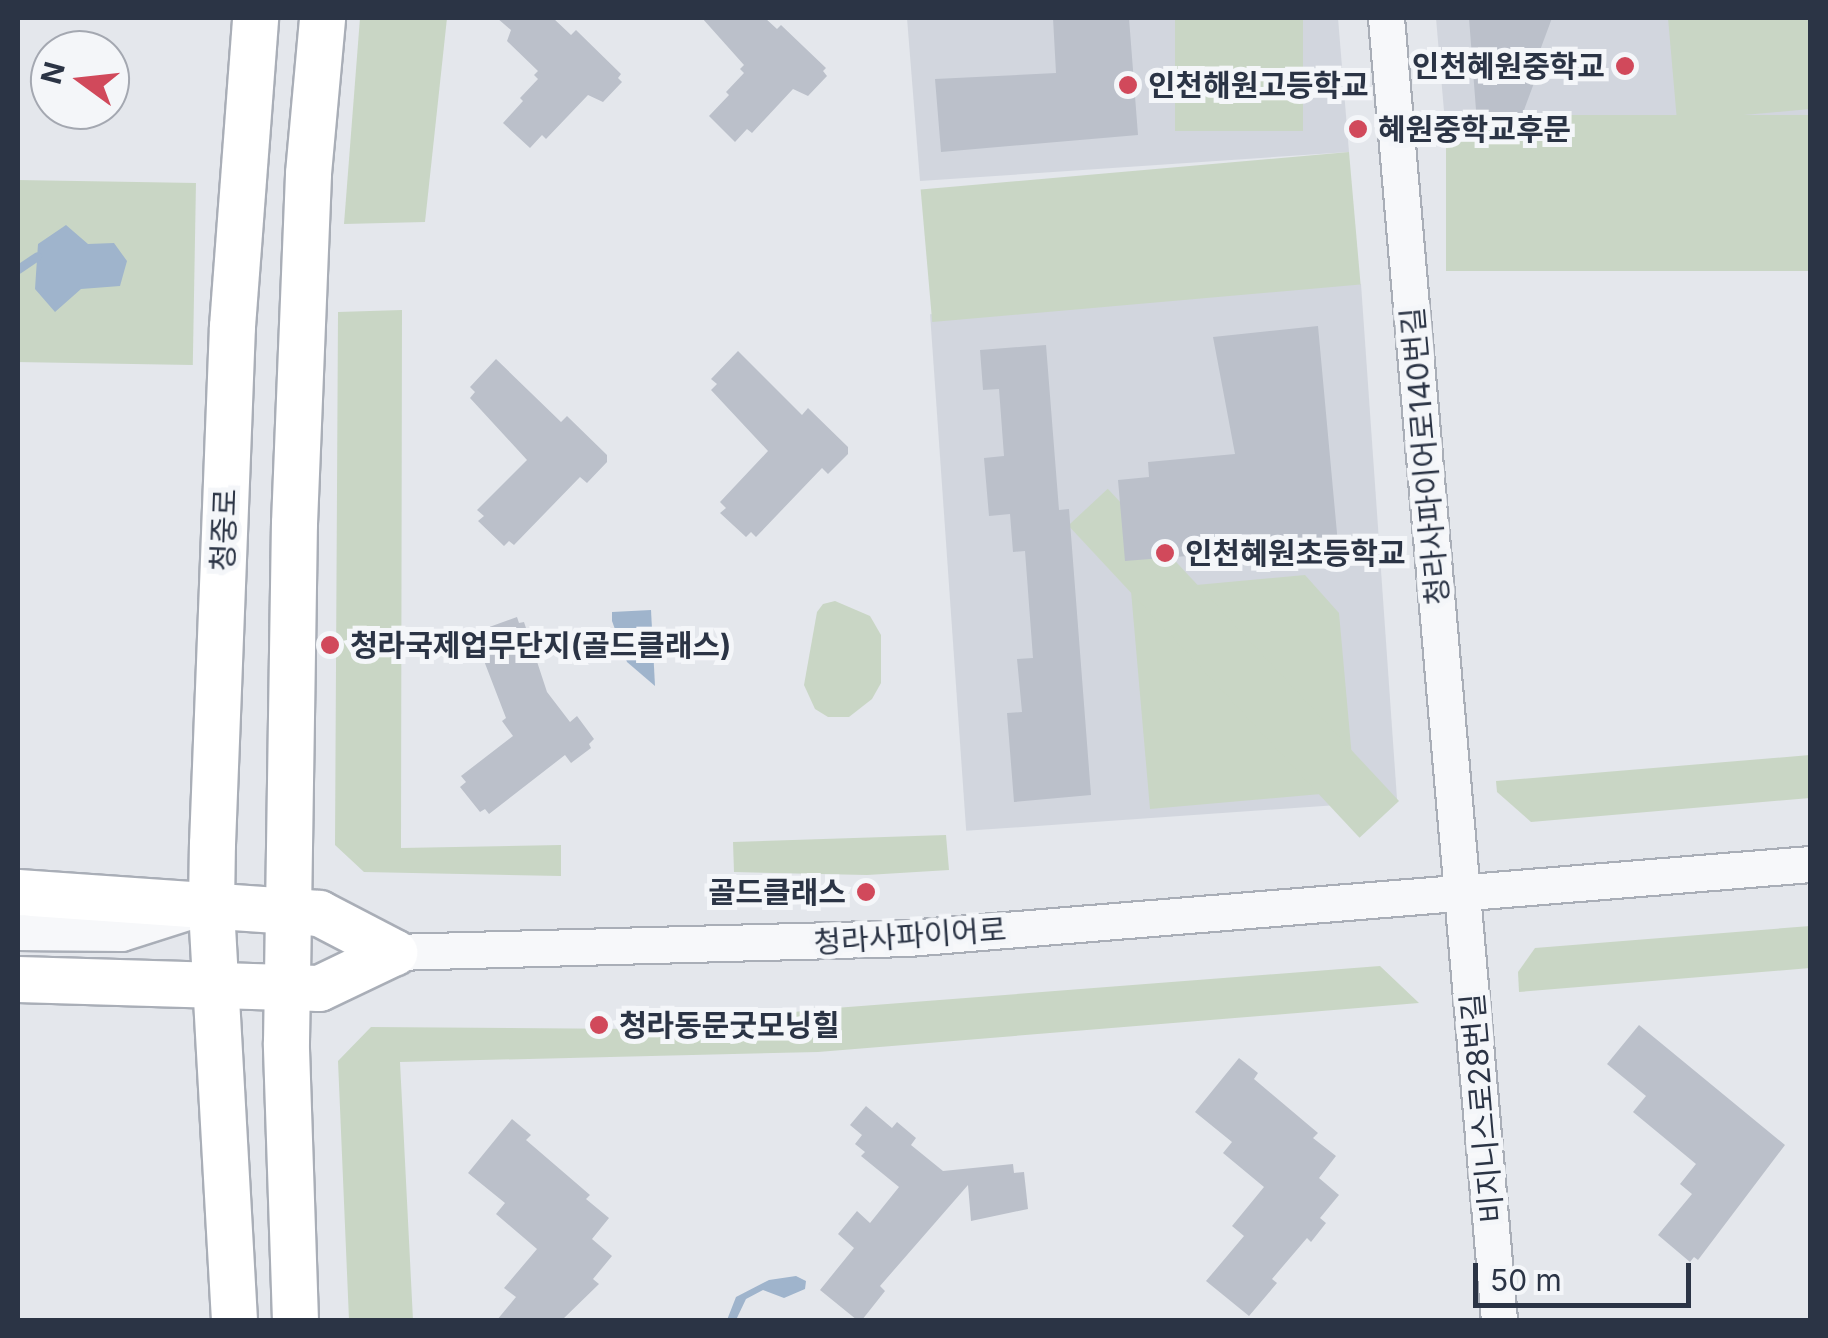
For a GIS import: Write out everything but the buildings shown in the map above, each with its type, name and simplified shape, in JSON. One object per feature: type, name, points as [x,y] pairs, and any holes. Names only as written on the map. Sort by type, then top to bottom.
[{"type":"main road","name":"청중로","points":[[234,1320],[211,904],[232,326],[255,18]]},
{"type":"main road","points":[[295,1320],[286,1042],[288,910],[302,298],[322,18]]},
{"type":"main road","name":"청라사파이어로","points":[[18,892],[319,913],[394,952]]},
{"type":"main road","points":[[18,979],[216,988],[319,988],[394,952]]},
{"type":"street","points":[[248,101],[265,18]]},
{"type":"street","name":"청라사파이어로140번길","points":[[1386,18],[1462,895]]},
{"type":"street","name":"청라사파이어로","points":[[394,952],[852,941],[1462,895],[1810,864]]},
{"type":"street","name":"비지니스로28번길","points":[[1462,895],[1500,1320]]},
{"type":"street","points":[[18,932],[122,933],[211,904]]},
{"type":"street","points":[[18,968],[93,983]]},
{"type":"shaded area","name":"인천해원고등학교","points":[[907,18],[1338,18],[1349,152],[920,181]]},
{"type":"shaded area","name":"인천혜원중학교","points":[[1436,18],[1810,18],[1810,115],[1447,146]]},
{"type":"shaded area","name":"인천혜원초등학교","points":[[1361,284],[1397,801],[966,831],[930,314]]},
{"type":"green space","points":[[360,18],[447,18],[425,222],[344,224]]},
{"type":"green space","points":[[1175,18],[1303,18],[1303,131],[1175,131]]},
{"type":"green space","points":[[1668,18],[1810,18],[1810,109],[1677,121]]},
{"type":"green space","points":[[1446,115],[1810,115],[1810,271],[1446,271]]},
{"type":"green space","points":[[1349,152],[1361,284],[932,322],[921,189]]},
{"type":"green space","points":[[18,180],[196,183],[193,365],[18,362]]},
{"type":"green space","points":[[402,310],[401,848],[561,845],[561,876],[364,872],[335,845],[338,312]]},
{"type":"green space","points":[[1108,489],[1399,801],[1360,838],[1068,526]]},
{"type":"green space","points":[[1305,575],[1339,613],[1355,791],[1150,809],[1131,591]]},
{"type":"green space","points":[[835,601],[870,616],[881,635],[881,683],[872,699],[849,717],[828,717],[815,709],[804,685],[817,612],[823,604]]},
{"type":"green space","points":[[1810,755],[1810,798],[1531,822],[1497,792],[1496,781]]},
{"type":"green space","points":[[946,835],[949,870],[867,875],[734,872],[733,842]]},
{"type":"green space","points":[[1810,926],[1810,968],[1519,992],[1518,972],[1535,948]]},
{"type":"green space","points":[[1380,966],[1419,1003],[818,1052],[400,1062],[413,1320],[349,1320],[338,1061],[371,1027],[638,1029],[822,1009]]},
{"type":"water","points":[[66,225],[88,244],[114,243],[127,261],[120,286],[81,289],[55,312],[35,289],[38,244]]},
{"type":"water","points":[[651,610],[655,686],[627,662],[612,621],[612,612]]},
{"type":"water","points":[[796,1276],[806,1281],[805,1289],[784,1298],[763,1290],[746,1299],[736,1320],[727,1320],[736,1297],[769,1280]]},
{"type":"waterway","points":[[18,269],[37,256]]},
{"type":"place","name":"인천혜원중학교","points":[[1625,66]]},
{"type":"place","name":"인천해원고등학교","points":[[1128,85]]},
{"type":"place","name":"혜원중학교후문","points":[[1358,129]]},
{"type":"place","name":"인천혜원초등학교","points":[[1165,553]]},
{"type":"place","name":"청라국제업무단지(골드클래스)","points":[[330,645]]},
{"type":"place","name":"골드클래스","points":[[866,892]]},
{"type":"place","name":"청라동문굿모닝힐","points":[[599,1025]]}]
